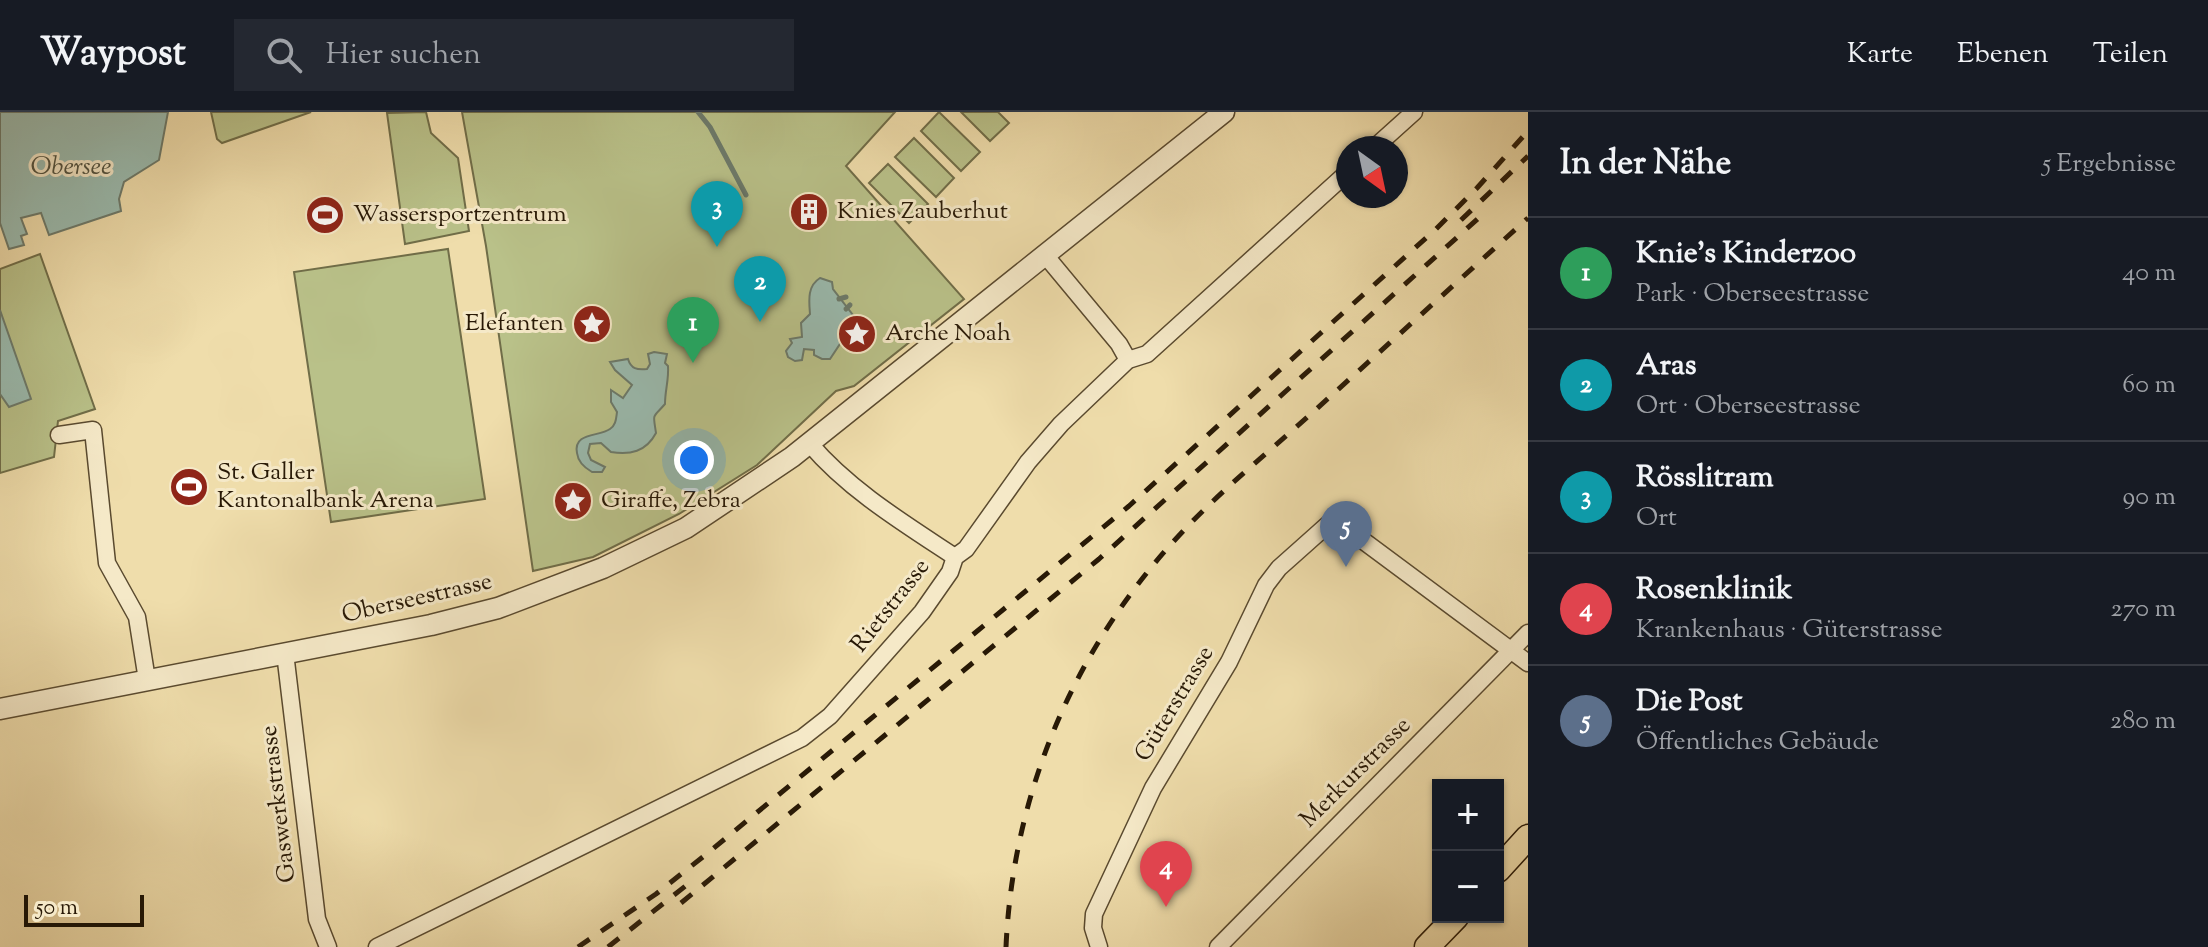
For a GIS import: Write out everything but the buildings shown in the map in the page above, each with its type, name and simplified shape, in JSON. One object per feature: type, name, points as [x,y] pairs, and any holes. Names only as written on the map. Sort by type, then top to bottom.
[{"type":"main road","points":[[1504,863],[1528,837]]},
{"type":"main road","points":[[1427,947],[1450,923]]},
{"type":"street","name":"Oberseestrasse","points":[[0,709],[431,625],[498,608],[566,584],[686,528],[810,444],[1224,112]]},
{"type":"street","points":[[1387,136],[1414,112]]},
{"type":"street","name":"Rietstrasse","points":[[377,947],[802,738],[830,716],[922,612],[950,572],[955,557],[966,549],[1051,435],[1128,360],[1147,354],[1336,183]]},
{"type":"street","points":[[1045,255],[1119,344],[1128,360]]},
{"type":"street","points":[[59,435],[93,430],[107,563],[137,617],[147,680]]},
{"type":"street","points":[[810,444],[836,470],[896,518],[955,557]]},
{"type":"street","name":"Güterstrasse","points":[[1097,941],[1094,914],[1145,804],[1229,662],[1262,592],[1279,568],[1334,519],[1511,651]]},
{"type":"street","name":"Merkurstrasse","points":[[1218,947],[1528,633]]},
{"type":"street","points":[[1511,651],[1528,663]]},
{"type":"street","name":"Gaswerkstrasse","points":[[285,653],[317,919],[328,947]]},
{"type":"green space","points":[[211,112],[311,112],[222,143],[217,139]]},
{"type":"green space","points":[[426,112],[431,133],[458,158],[469,231],[405,244],[387,113]]},
{"type":"green space","points":[[462,112],[895,112],[846,166],[964,299],[854,386],[836,391],[757,465],[679,514],[593,557],[533,571],[486,246]]},
{"type":"green space","points":[[939,112],[980,152],[961,171],[921,131]]},
{"type":"green space","points":[[961,112],[998,112],[1009,123],[990,141]]},
{"type":"green space","points":[[914,138],[954,178],[936,197],[895,157]]},
{"type":"green space","points":[[888,164],[928,204],[909,223],[869,183]]},
{"type":"green space","points":[[448,249],[485,499],[331,522],[294,272]]},
{"type":"green space","points":[[40,254],[95,409],[58,421],[54,457],[0,473],[0,269]]},
{"type":"water","name":"Obersee","points":[[0,112],[168,112],[159,160],[124,182],[119,199],[121,211],[49,235],[41,213],[21,218],[27,234],[21,236],[24,245],[9,249],[0,223]]},
{"type":"water","points":[[820,278],[832,282],[833,289],[856,319],[848,342],[840,344],[830,359],[822,359],[814,355],[814,350],[804,349],[802,360],[795,361],[788,357],[786,351],[792,343],[790,339],[802,337],[801,323],[810,314],[811,289]]},
{"type":"water","points":[[0,310],[31,399],[9,407],[0,394]]},
{"type":"water","points":[[648,354],[667,354],[665,363],[668,366],[665,404],[654,416],[656,433],[642,448],[625,453],[611,452],[601,443],[590,444],[588,453],[591,460],[605,467],[602,472],[592,472],[579,459],[577,446],[583,438],[612,427],[617,412],[611,402],[611,390],[623,398],[632,385],[610,362],[628,359],[635,368],[647,369],[650,364]]},
{"type":"waterway","points":[[698,112],[710,127],[746,195]]},
{"type":"waterway","points":[[839,299],[846,297]]},
{"type":"waterway","points":[[846,309],[850,305]]},
{"type":"railway","points":[[578,947],[656,894],[709,852],[1129,506],[1436,229],[1528,131]]},
{"type":"railway","points":[[1461,220],[1528,156]]},
{"type":"railway","points":[[681,903],[1099,559],[1482,215]]},
{"type":"railway","points":[[1006,947],[1011,888],[1037,775],[1083,669],[1113,619],[1147,572],[1201,513],[1528,218]]},
{"type":"railway","points":[[608,947],[688,884]]},
{"type":"place","name":"Knies Zauberhut","points":[[809,212]]},
{"type":"place","name":"Wassersportzentrum","points":[[325,215]]},
{"type":"place","name":"Rösslitram","points":[[717,247]]},
{"type":"place","name":"Aras","points":[[760,322]]},
{"type":"place","name":"Elefanten","points":[[592,324]]},
{"type":"place","name":"Arche Noah","points":[[857,334]]},
{"type":"place","name":"Knie's Kinderzoo","points":[[693,363]]},
{"type":"place","name":"St. Galler Kantonalbank Arena","points":[[189,487]]},
{"type":"place","name":"Giraffe, Zebra","points":[[573,501]]},
{"type":"place","name":"Die Post","points":[[1346,567]]},
{"type":"place","name":"Rosenklinik","points":[[1166,907]]}]
